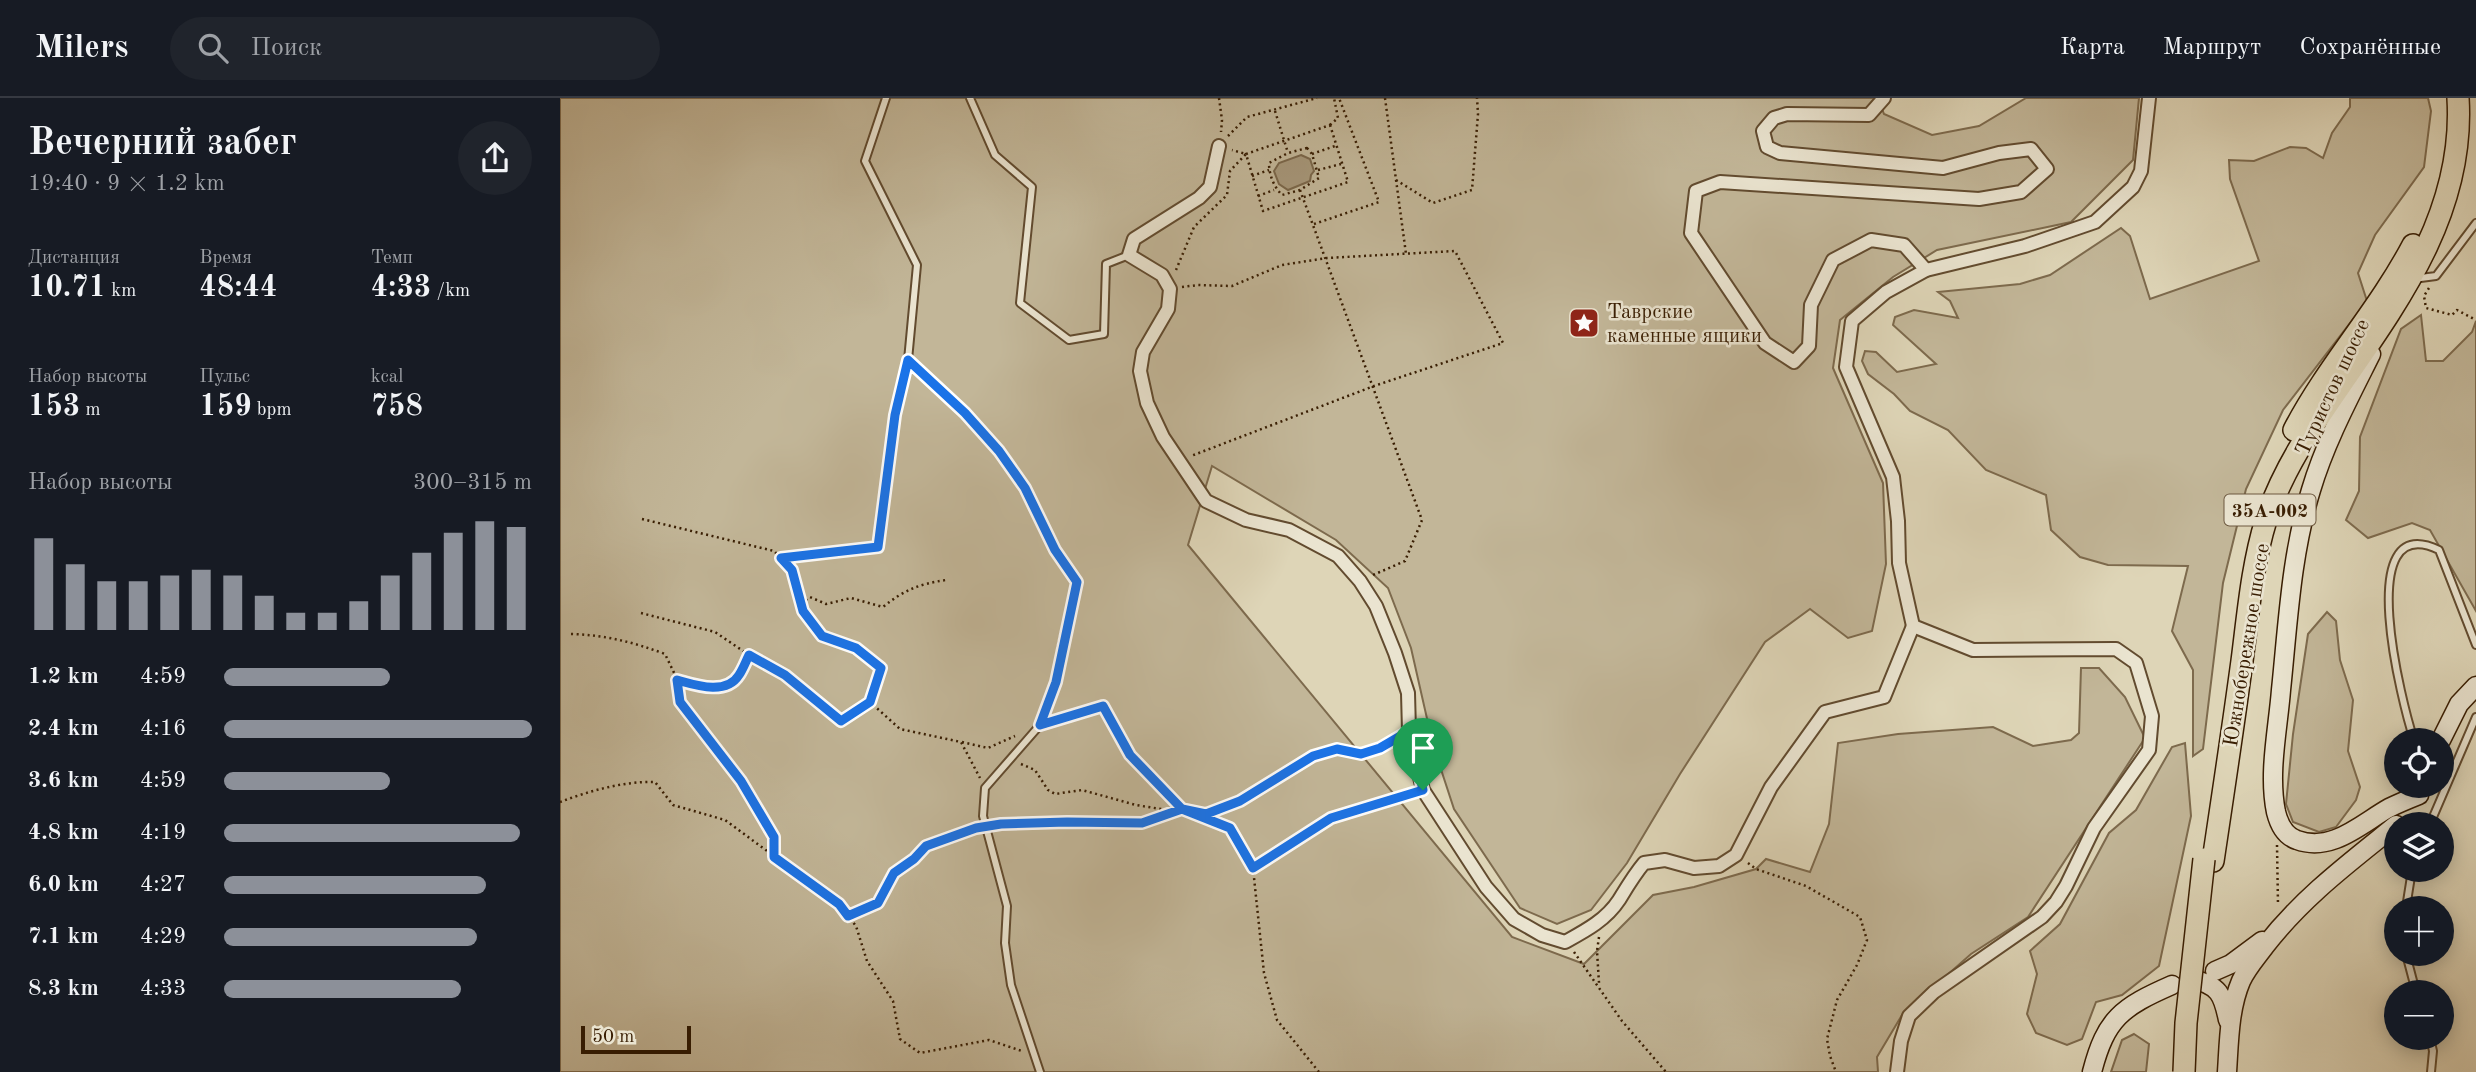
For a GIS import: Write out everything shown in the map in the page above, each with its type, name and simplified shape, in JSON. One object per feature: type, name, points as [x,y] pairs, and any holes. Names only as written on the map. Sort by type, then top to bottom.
[{"type":"highway","name":"Южнобережное шоссе","points":[[2184,1072],[2186,1023],[2245,568],[2256,515],[2275,465],[2297,425],[2334,365],[2400,270],[2421,230],[2440,170],[2446,98]]},
{"type":"highway","name":"Южнобережное шоссе","points":[[2195,1072],[2208,860],[2255,570],[2266,520],[2285,473],[2309,430],[2392,312],[2431,242],[2446,203],[2458,148],[2458,98]]},
{"type":"main road","name":"Туристов шоссе","points":[[2276,810],[2275,755],[2298,541],[2311,489],[2339,417],[2392,312]]},
{"type":"main road","points":[[2447,728],[2459,704],[2476,686]]},
{"type":"main road","points":[[2276,810],[2280,826],[2295,840],[2307,843],[2322,842],[2349,833],[2407,798]]},
{"type":"main road","points":[[2215,971],[2231,964],[2279,928],[2348,861],[2384,833]]},
{"type":"main road","points":[[2227,1072],[2235,1000],[2241,983],[2248,968],[2279,928]]},
{"type":"main road","points":[[2192,979],[2207,982],[2222,996],[2229,1025],[2229,1045]]},
{"type":"main road","points":[[2092,1072],[2100,1044],[2117,1016],[2139,1000],[2172,985]]},
{"type":"street","points":[[1884,98],[1870,116],[1787,114],[1774,118],[1763,131],[1767,147],[1780,153],[1943,169],[1999,153],[2031,149],[2047,169],[2021,192],[1979,199],[1720,182],[1696,191],[1691,233],[1765,343],[1794,362],[1809,346],[1811,305],[1833,260],[1871,240],[1903,245],[1926,270]]},
{"type":"street","points":[[1219,146],[1210,187],[1199,198],[1134,239],[1129,255],[1162,275],[1170,289],[1168,309],[1143,352],[1140,371],[1147,403],[1163,438],[1206,501],[1246,520],[1289,530],[1338,556],[1360,581],[1376,606],[1408,693],[1409,731],[1423,790],[1486,887],[1514,919],[1542,935],[1565,942],[1601,921],[1618,902],[1630,879],[1644,863],[1665,860],[1694,868],[1719,866],[1736,855],[1771,787],[1825,712],[1884,697],[1913,626],[1899,563],[1893,477],[1846,367],[1852,321],[1886,292],[1926,270],[2025,246],[2095,222],[2133,187],[2141,171],[2150,98]]},
{"type":"street","points":[[1897,1072],[1901,1041],[1909,1016],[1934,992],[2042,917],[2056,902],[2094,828],[2150,750],[2152,716],[2136,663],[2116,649],[1972,650],[1913,626]]},
{"type":"lane","points":[[886,98],[865,161],[917,265],[908,360],[965,413],[999,451],[1025,488],[1055,550],[1077,582],[1056,682],[1040,725],[985,788],[983,816],[1007,906],[1005,943],[1011,985],[1040,1072]]},
{"type":"lane","points":[[970,98],[995,155],[1032,187],[1020,303],[1069,340],[1104,334],[1106,264],[1129,255]]},
{"type":"lane","points":[[2412,280],[2436,276],[2476,223]]},
{"type":"lane","points":[[2411,728],[2392,646],[2388,603],[2393,563],[2406,546],[2419,544],[2439,550],[2476,645]]},
{"type":"lane","points":[[2435,812],[2476,717]]},
{"type":"lane","points":[[2431,1072],[2433,1050]]},
{"type":"path","points":[[1219,98],[1222,120],[1219,146]]},
{"type":"path","points":[[1219,146],[1247,117],[1317,98]]},
{"type":"path","points":[[1178,461],[1374,386],[1503,343],[1455,251],[1327,258],[1282,265],[1232,286],[1198,285],[1170,289],[1194,227],[1227,195],[1230,171],[1246,154],[1330,125],[1338,118],[1337,98]]},
{"type":"path","points":[[1314,224],[1379,202],[1337,98]]},
{"type":"path","points":[[1385,98],[1406,254]]},
{"type":"path","points":[[1396,180],[1433,203],[1472,190],[1477,98]]},
{"type":"path","points":[[1275,111],[1288,153]]},
{"type":"path","points":[[1246,154],[1263,211],[1348,182],[1330,125]]},
{"type":"path","points":[[1312,154],[1335,146]]},
{"type":"path","points":[[1307,148],[1312,154],[1319,178],[1300,191],[1283,195],[1276,189],[1269,163],[1288,153],[1307,148]]},
{"type":"path","points":[[1318,170],[1342,164]]},
{"type":"path","points":[[1252,176],[1269,170]]},
{"type":"path","points":[[1258,196],[1276,189]]},
{"type":"path","points":[[1300,191],[1422,520],[1405,561],[1360,581]]},
{"type":"path","points":[[2436,276],[2424,296],[2426,308],[2452,315],[2457,310],[2476,320]]},
{"type":"path","points":[[781,558],[878,547],[895,415],[908,360]]},
{"type":"path","points":[[641,612],[715,632],[785,675],[841,721],[870,702],[881,668],[856,648],[822,636],[803,611],[792,570],[774,551],[642,519]]},
{"type":"path","points":[[801,604],[810,597],[826,604],[851,598],[883,607],[920,583],[946,579]]},
{"type":"path","points":[[571,634],[595,634],[629,640],[665,654],[677,680],[680,702],[741,781],[774,837],[774,857]]},
{"type":"path","points":[[677,680],[701,687],[718,688],[738,678],[749,655]]},
{"type":"path","points":[[870,702],[900,729],[988,748],[1040,725],[1103,706],[1130,755],[1182,809],[1230,828],[1253,868],[1264,973],[1277,1020],[1319,1072]]},
{"type":"path","points":[[848,916],[878,903],[894,873],[914,859],[926,846],[986,827],[1067,822],[1142,823],[1182,809],[1206,814],[1240,801],[1313,756],[1337,749],[1361,754],[1380,748],[1409,731]]},
{"type":"path","points":[[961,742],[985,788]]},
{"type":"path","points":[[1007,762],[1035,770],[1048,790],[1055,794],[1082,790],[1136,805],[1177,811]]},
{"type":"path","points":[[560,802],[638,781],[655,782],[673,804],[725,820],[839,904],[856,926],[867,961],[893,1001],[901,1039],[920,1053],[989,1040],[1035,1055]]},
{"type":"path","points":[[1253,868],[1331,818],[1423,790]]},
{"type":"path","points":[[2276,810],[2279,928]]},
{"type":"path","points":[[1736,855],[1756,869],[1806,886],[1860,917],[1867,940],[1838,1000],[1827,1039],[1836,1072]]},
{"type":"path","points":[[1599,986],[1597,951],[1601,921]]},
{"type":"path","points":[[1565,942],[1580,958],[1622,1021],[1666,1072]]},
{"type":"shaded area","points":[[560,98],[1878,98],[1884,114],[1932,135],[1979,126],[2026,98],[2139,98],[2133,160],[2071,222],[1937,250],[1893,277],[1840,320],[1833,368],[1883,483],[1886,564],[1872,631],[1848,638],[1810,609],[1765,642],[1680,774],[1627,863],[1591,910],[1557,924],[1520,908],[1454,809],[1433,745],[1411,648],[1388,588],[1336,540],[1212,466],[1188,545],[1512,937],[1584,964],[1653,895],[1694,887],[1756,869],[1766,859],[1810,872],[1829,824],[1838,743],[1898,734],[1993,727],[2033,746],[2071,740],[2079,733],[2081,668],[2099,668],[2125,697],[2145,738],[2028,917],[1971,954],[1902,1015],[1877,1057],[1878,1072],[560,1072]]},
{"type":"shaded area","points":[[2350,98],[2428,98],[2431,111],[2424,167],[2375,235],[2358,273],[2367,301],[2283,410],[2246,489],[2223,583],[2203,749],[2193,756],[2193,670],[2172,631],[2188,566],[2108,565],[2080,557],[2051,530],[2046,495],[1986,470],[1948,430],[1910,411],[1894,394],[1868,374],[1862,361],[1865,351],[1876,352],[1897,372],[1936,364],[1893,325],[1895,317],[1914,310],[1958,318],[1950,301],[1938,292],[2020,284],[2050,275],[2121,228],[2130,236],[2150,299],[2259,261],[2230,179],[2229,160],[2254,161],[2290,147],[2306,148],[2323,158],[2332,133],[2350,107]]},
{"type":"shaded area","points":[[1301,155],[1310,159],[1314,171],[1310,181],[1288,190],[1279,184],[1274,171],[1279,163]]},
{"type":"shaded area","points":[[2421,315],[2426,361],[2443,361],[2472,332],[2476,321],[2476,611],[2430,530],[2412,523],[2368,538],[2346,520],[2359,491],[2360,437],[2401,329]]},
{"type":"shaded area","points":[[2327,612],[2336,621],[2340,660],[2353,700],[2348,751],[2360,787],[2356,800],[2336,827],[2319,832],[2293,822],[2286,804],[2308,634]]},
{"type":"shaded area","points":[[2185,743],[2191,816],[2159,966],[2122,995],[2096,1002],[2082,1039],[2067,1045],[2036,1033],[2027,1014],[2037,974],[2030,951],[2060,924],[2109,833],[2136,810],[2172,747]]},
{"type":"shaded area","points":[[2134,1034],[2149,1044],[2146,1072],[2111,1072],[2122,1040]]},
{"type":"place","name":"Таврские каменные ящики","points":[[1584,323]]},
{"type":"route","points":[[1423,790],[1331,818],[1253,868],[1230,828],[1182,809],[1130,755],[1103,706],[1040,725],[1056,682],[1077,582],[1055,550],[1025,488],[999,451],[965,413],[908,360],[895,415],[878,547],[781,558],[792,570],[803,611],[822,636],[856,648],[881,668],[870,702],[841,721],[785,675],[749,655],[738,678],[718,688],[701,687],[677,680],[680,702],[741,781],[774,837],[774,857],[839,904],[848,916],[878,903],[894,873],[914,859],[926,846],[976,828],[1001,824],[1067,822],[1142,823],[1182,809],[1206,814],[1240,801],[1313,756],[1337,749],[1361,754],[1380,748],[1409,731],[1423,790]]}]
